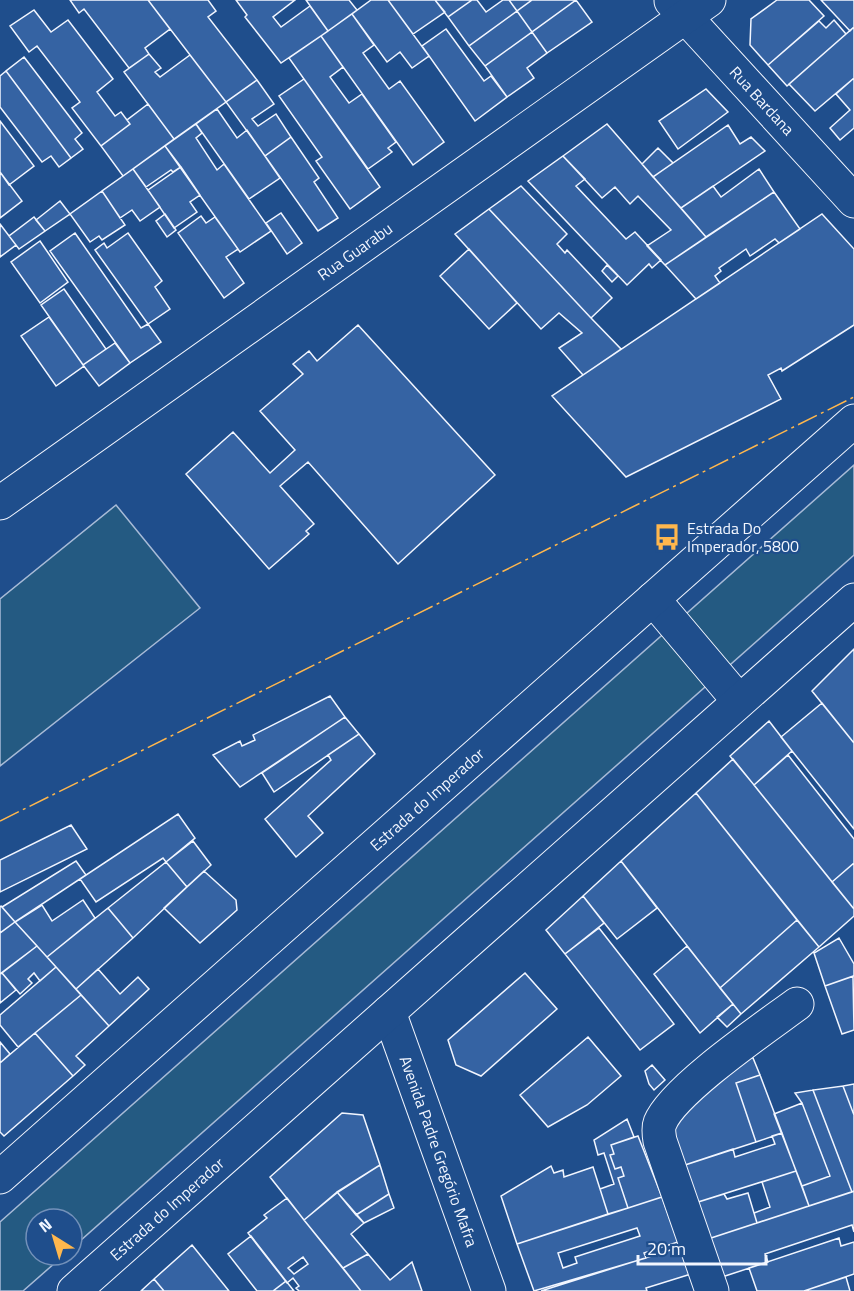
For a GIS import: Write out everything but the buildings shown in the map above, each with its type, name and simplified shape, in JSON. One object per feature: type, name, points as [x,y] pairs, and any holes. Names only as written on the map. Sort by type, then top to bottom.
[{"type":"main road","name":"Rua Bardana","points":[[688,6],[854,201]]},
{"type":"main road","name":"Rua Guarabu","points":[[0,503],[688,6]]},
{"type":"main road","name":"Estrada do Imperador","points":[[0,1177],[854,421]]},
{"type":"main road","points":[[653,599],[739,701]]},
{"type":"main road","name":"Estrada do Imperador","points":[[74,1291],[854,600]]},
{"type":"main road","points":[[712,1291],[660,1141],[658,1125],[667,1110],[684,1092],[797,1004]]},
{"type":"main road","name":"Avenida Padre Gregório Mafra","points":[[389,1012],[489,1291]]},
{"type":"shaded area","points":[[854,465],[854,555],[84,1237],[84,1207],[24,1207],[24,1267],[50,1267],[23,1291],[0,1291],[0,1222]]},
{"type":"shaded area","points":[[116,505],[200,608],[0,766],[0,599]]},
{"type":"power","points":[[0,821],[854,397]]},
{"type":"place","name":"Estrada Do Imperador, 5800","points":[[667,537]]}]
